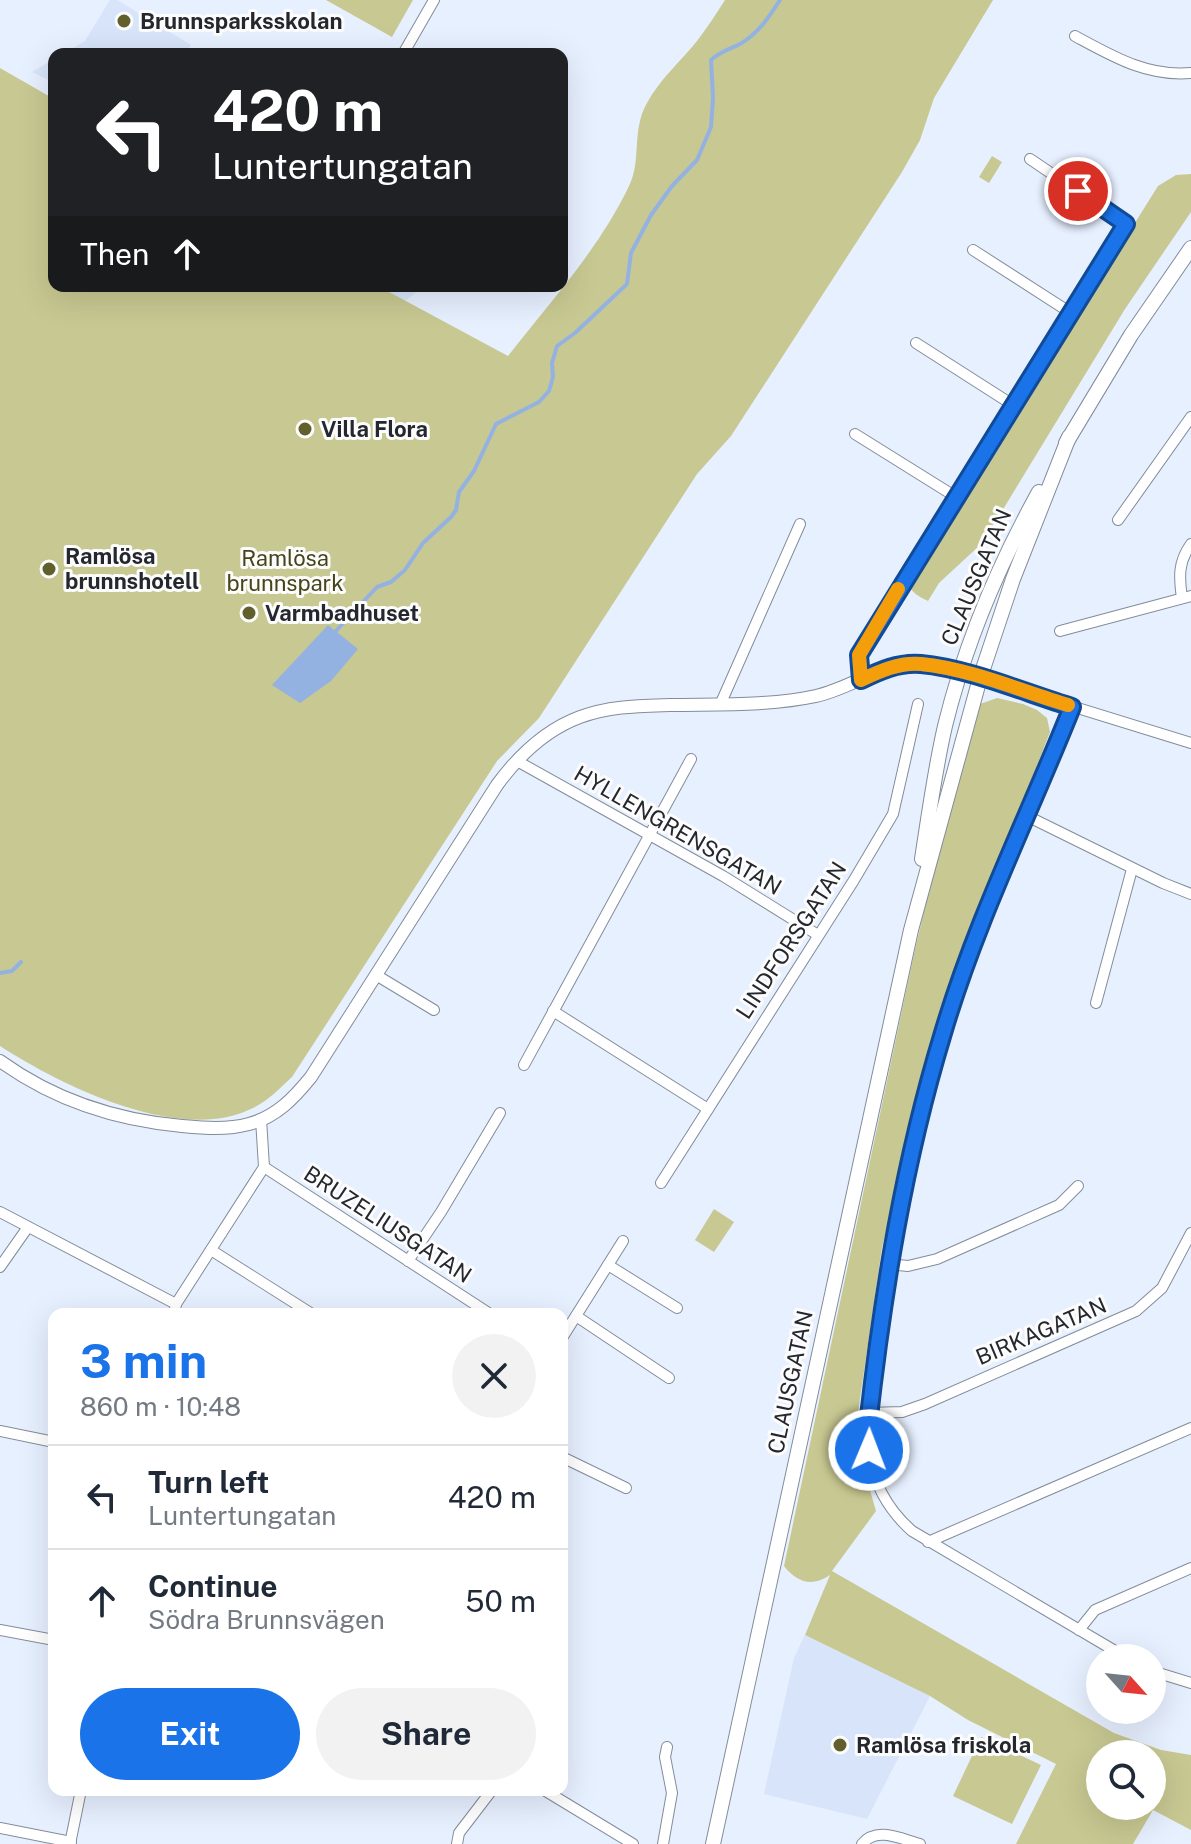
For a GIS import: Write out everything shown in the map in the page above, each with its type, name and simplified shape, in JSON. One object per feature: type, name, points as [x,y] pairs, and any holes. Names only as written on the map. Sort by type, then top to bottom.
[{"type":"main road","name":"CLAUSGATAN","points":[[911,930],[937,768],[960,672],[1003,563],[1069,437],[1131,335],[1191,248]]},
{"type":"main road","name":"CLAUSGATAN","points":[[713,1844],[911,930],[980,678],[1013,579],[1069,437]]},
{"type":"street","points":[[406,48],[434,0]]},
{"type":"street","points":[[1075,36],[1145,70],[1191,73]]},
{"type":"street","points":[[861,680],[859,655],[1126,224],[1030,159]]},
{"type":"street","points":[[973,250],[1071,313]]},
{"type":"street","points":[[916,343],[1013,405]]},
{"type":"street","points":[[1118,520],[1191,417]]},
{"type":"street","points":[[855,434],[956,497]]},
{"type":"street","points":[[720,705],[800,524]]},
{"type":"street","points":[[1060,631],[1186,597],[1179,570],[1191,544]]},
{"type":"street","points":[[0,1061],[62,1098],[135,1119],[220,1128],[261,1119],[276,1112],[301,1090],[323,1060],[497,785],[517,761],[552,730],[602,710],[625,706],[720,705],[817,696],[889,668],[921,664],[960,672],[1191,743]]},
{"type":"street","name":"LINDFORSGATAN","points":[[661,1183],[893,814],[918,704]]},
{"type":"street","points":[[1072,707],[973,948],[943,1032],[888,1264],[869,1413],[869,1450],[882,1494],[899,1519],[928,1542],[1103,1644]]},
{"type":"street","points":[[524,1065],[691,759]]},
{"type":"street","name":"HYLLENGRENSGATAN","points":[[517,761],[648,837],[723,876],[818,935]]},
{"type":"street","points":[[1027,816],[1132,869],[1191,894]]},
{"type":"street","points":[[1096,1003],[1132,869]]},
{"type":"street","points":[[376,975],[434,1010]]},
{"type":"street","points":[[553,1011],[708,1109]]},
{"type":"street","points":[[408,1261],[500,1113]]},
{"type":"street","points":[[176,1308],[264,1167],[261,1119]]},
{"type":"street","name":"BRUZELIUSGATAN","points":[[264,1167],[481,1308]]},
{"type":"street","points":[[888,1264],[908,1266],[937,1259],[1059,1205],[1078,1186]]},
{"type":"street","points":[[0,1212],[173,1308]]},
{"type":"street","points":[[0,1267],[28,1227]]},
{"type":"street","name":"BIRKAGATAN","points":[[869,1413],[896,1413],[925,1404],[1126,1316],[1145,1305],[1162,1288],[1191,1233]]},
{"type":"street","points":[[568,1329],[623,1241]]},
{"type":"street","points":[[211,1250],[303,1308]]},
{"type":"street","points":[[608,1265],[677,1308]]},
{"type":"street","points":[[576,1316],[669,1378]]},
{"type":"street","points":[[928,1542],[1191,1428]]},
{"type":"street","points":[[0,1431],[48,1441]]},
{"type":"street","points":[[568,1460],[626,1488]]},
{"type":"street","points":[[1079,1630],[1095,1610],[1191,1568]]},
{"type":"street","points":[[0,1630],[48,1639]]},
{"type":"street","points":[[1166,1675],[1191,1683]]},
{"type":"street","points":[[663,1844],[672,1793],[665,1757],[667,1747]]},
{"type":"street","points":[[0,1828],[70,1843],[80,1796]]},
{"type":"street","points":[[457,1844],[459,1833],[487,1796]]},
{"type":"street","points":[[554,1796],[633,1844]]},
{"type":"street","points":[[862,1844],[867,1838],[878,1834],[920,1844]]},
{"type":"shaded area","name":"Brunnsparksskolan","points":[[110,0],[117,0],[191,45],[189,48],[73,48],[85,41]]},
{"type":"shaded area","points":[[48,63],[48,80],[32,72]]},
{"type":"shaded area","points":[[389,292],[416,292],[405,301]]},
{"type":"shaded area","name":"Ramlösa friskola","points":[[805,1635],[930,1696],[867,1819],[764,1794],[794,1658]]},
{"type":"green space","points":[[326,0],[413,0],[392,37]]},
{"type":"green space","name":"Ramlösa brunnspark","points":[[725,0],[993,0],[934,98],[920,140],[902,172],[731,436],[697,474],[539,718],[497,761],[292,1077],[253,1108],[224,1118],[192,1120],[123,1106],[88,1093],[0,1046],[0,68],[48,96],[48,292],[389,292],[508,356],[559,292],[568,292],[568,280],[603,232],[629,186],[635,166],[639,124],[647,103],[664,78],[697,41]]},
{"type":"green space","points":[[992,156],[1002,162],[989,183],[979,177]]},
{"type":"green space","points":[[1191,174],[1191,212],[1125,309],[999,516],[979,546],[939,583],[928,601],[919,596],[909,584],[1158,186],[1176,175]]},
{"type":"green space","points":[[997,698],[1037,710],[1047,718],[1050,732],[936,1027],[882,1248],[857,1419],[859,1452],[876,1511],[832,1571],[1086,1717],[1086,1724],[1098,1724],[1133,1740],[1086,1740],[1086,1820],[1147,1820],[1133,1844],[1016,1844],[1056,1764],[968,1720],[930,1696],[805,1635],[830,1575],[811,1582],[794,1576],[784,1566],[934,868],[980,704]]},
{"type":"green space","points":[[714,1209],[734,1222],[714,1252],[695,1240]]},
{"type":"green space","points":[[981,1737],[1041,1765],[1012,1824],[953,1796]]},
{"type":"green space","points":[[1166,1751],[1191,1755],[1191,1830],[1166,1817]]},
{"type":"water","points":[[328,625],[358,649],[331,681],[300,703],[272,685]]},
{"type":"waterway","points":[[334,633],[377,587],[391,582],[405,570],[423,543],[451,517],[456,510],[459,492],[474,471],[496,424],[539,402],[549,391],[557,346],[627,284],[631,253],[651,215],[672,186],[697,160],[711,127],[711,60],[752,35],[780,0]]},
{"type":"waterway","points":[[0,973],[12,971],[21,962]]},
{"type":"slow traffic","points":[[898,589],[859,655],[861,680],[889,668],[921,664],[960,672],[1068,705]]},
{"type":"place","name":"Brunnsparksskolan","points":[[124,21]]},
{"type":"place","name":"Villa Flora","points":[[305,429]]},
{"type":"place","name":"Ramlösa brunnshotell","points":[[49,569]]},
{"type":"place","name":"Varmbadhuset","points":[[249,613]]},
{"type":"place","name":"Ramlösa friskola","points":[[840,1745]]},
{"type":"route","points":[[869,1450],[868,1425],[888,1264],[943,1032],[998,885],[1072,707],[960,672],[921,664],[889,668],[861,680],[859,655],[1126,224],[1078,191]]}]
